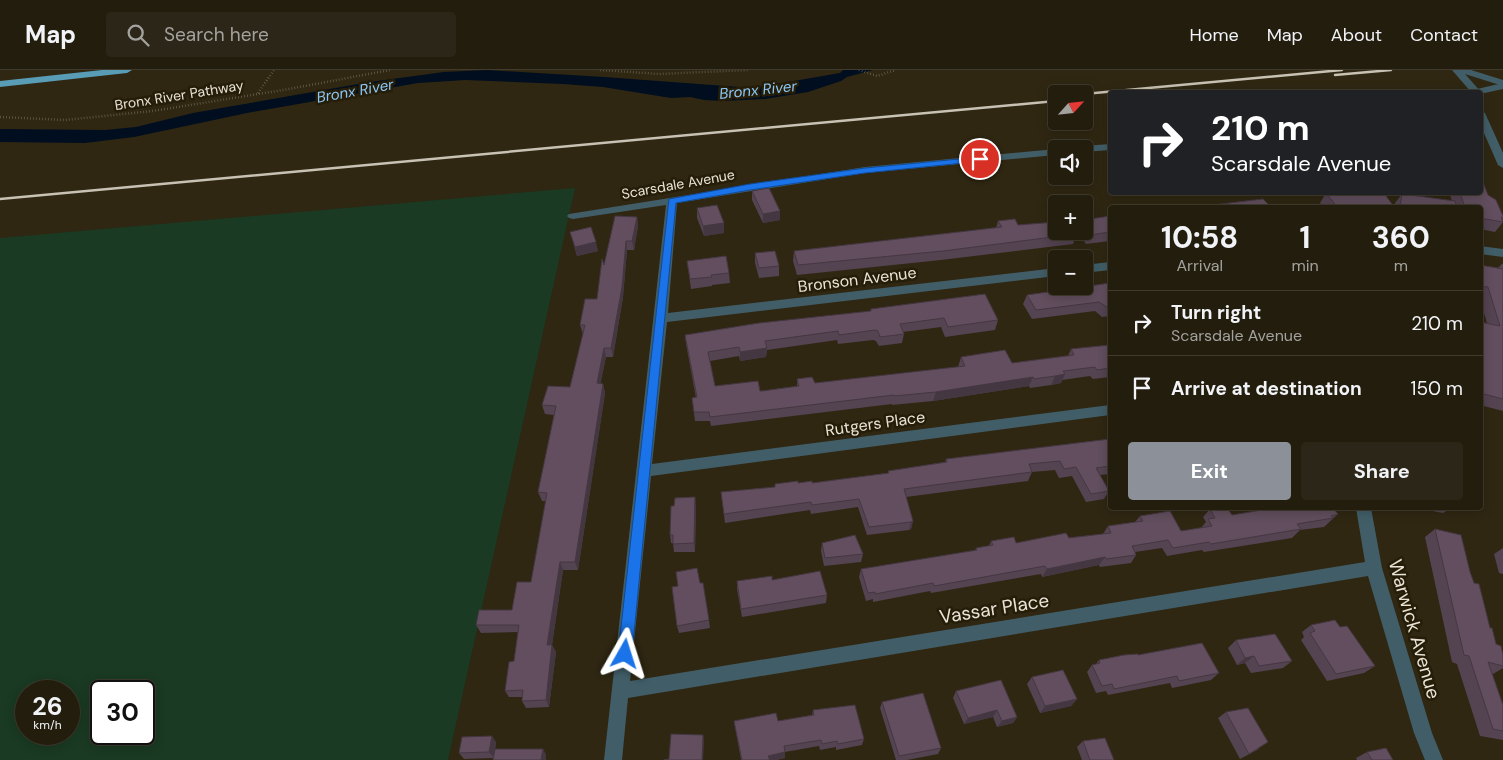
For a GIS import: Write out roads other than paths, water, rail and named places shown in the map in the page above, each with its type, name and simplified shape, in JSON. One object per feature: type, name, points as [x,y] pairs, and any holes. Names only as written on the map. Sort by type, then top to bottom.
[{"type":"highway","points":[[0,77],[71,70]]},
{"type":"highway","points":[[0,84],[127,70]]},
{"type":"street","points":[[1457,70],[1476,90]]},
{"type":"street","points":[[1462,70],[1501,81]]},
{"type":"street","points":[[1483,70],[1501,81]]},
{"type":"street","points":[[1483,92],[1488,91],[1501,81]]},
{"type":"street","points":[[1483,120],[1503,165]]},
{"type":"street","points":[[1093,148],[1108,147]]},
{"type":"street","name":"Scarsdale Avenue","points":[[573,216],[865,170],[1048,153]]},
{"type":"street","points":[[613,760],[672,201]]},
{"type":"street","points":[[1483,250],[1503,253]]},
{"type":"street","points":[[1093,268],[1108,266]]},
{"type":"street","name":"Bronson Avenue","points":[[661,318],[1048,273]]},
{"type":"street","name":"Rutgers Place","points":[[644,471],[1108,410]]},
{"type":"street","name":"Warwick Avenue","points":[[1364,510],[1374,568],[1423,733],[1434,760]]},
{"type":"street","name":"Vassar Place","points":[[621,691],[1374,568]]},
{"type":"water","name":"Bronx River","points":[[487,70],[753,88],[840,73],[843,70],[873,70],[847,77],[841,81],[808,92],[765,99],[724,101],[690,97],[671,98],[603,87],[563,84],[465,80],[418,83],[247,113],[134,137],[85,143],[0,142],[0,129],[105,130],[136,127],[193,113],[370,82],[444,72]]},
{"type":"railway","points":[[1127,90],[1342,70]]},
{"type":"railway","points":[[1335,75],[1391,70]]},
{"type":"railway","points":[[1093,93],[1108,92]]},
{"type":"railway","points":[[0,199],[1048,102]]}]
